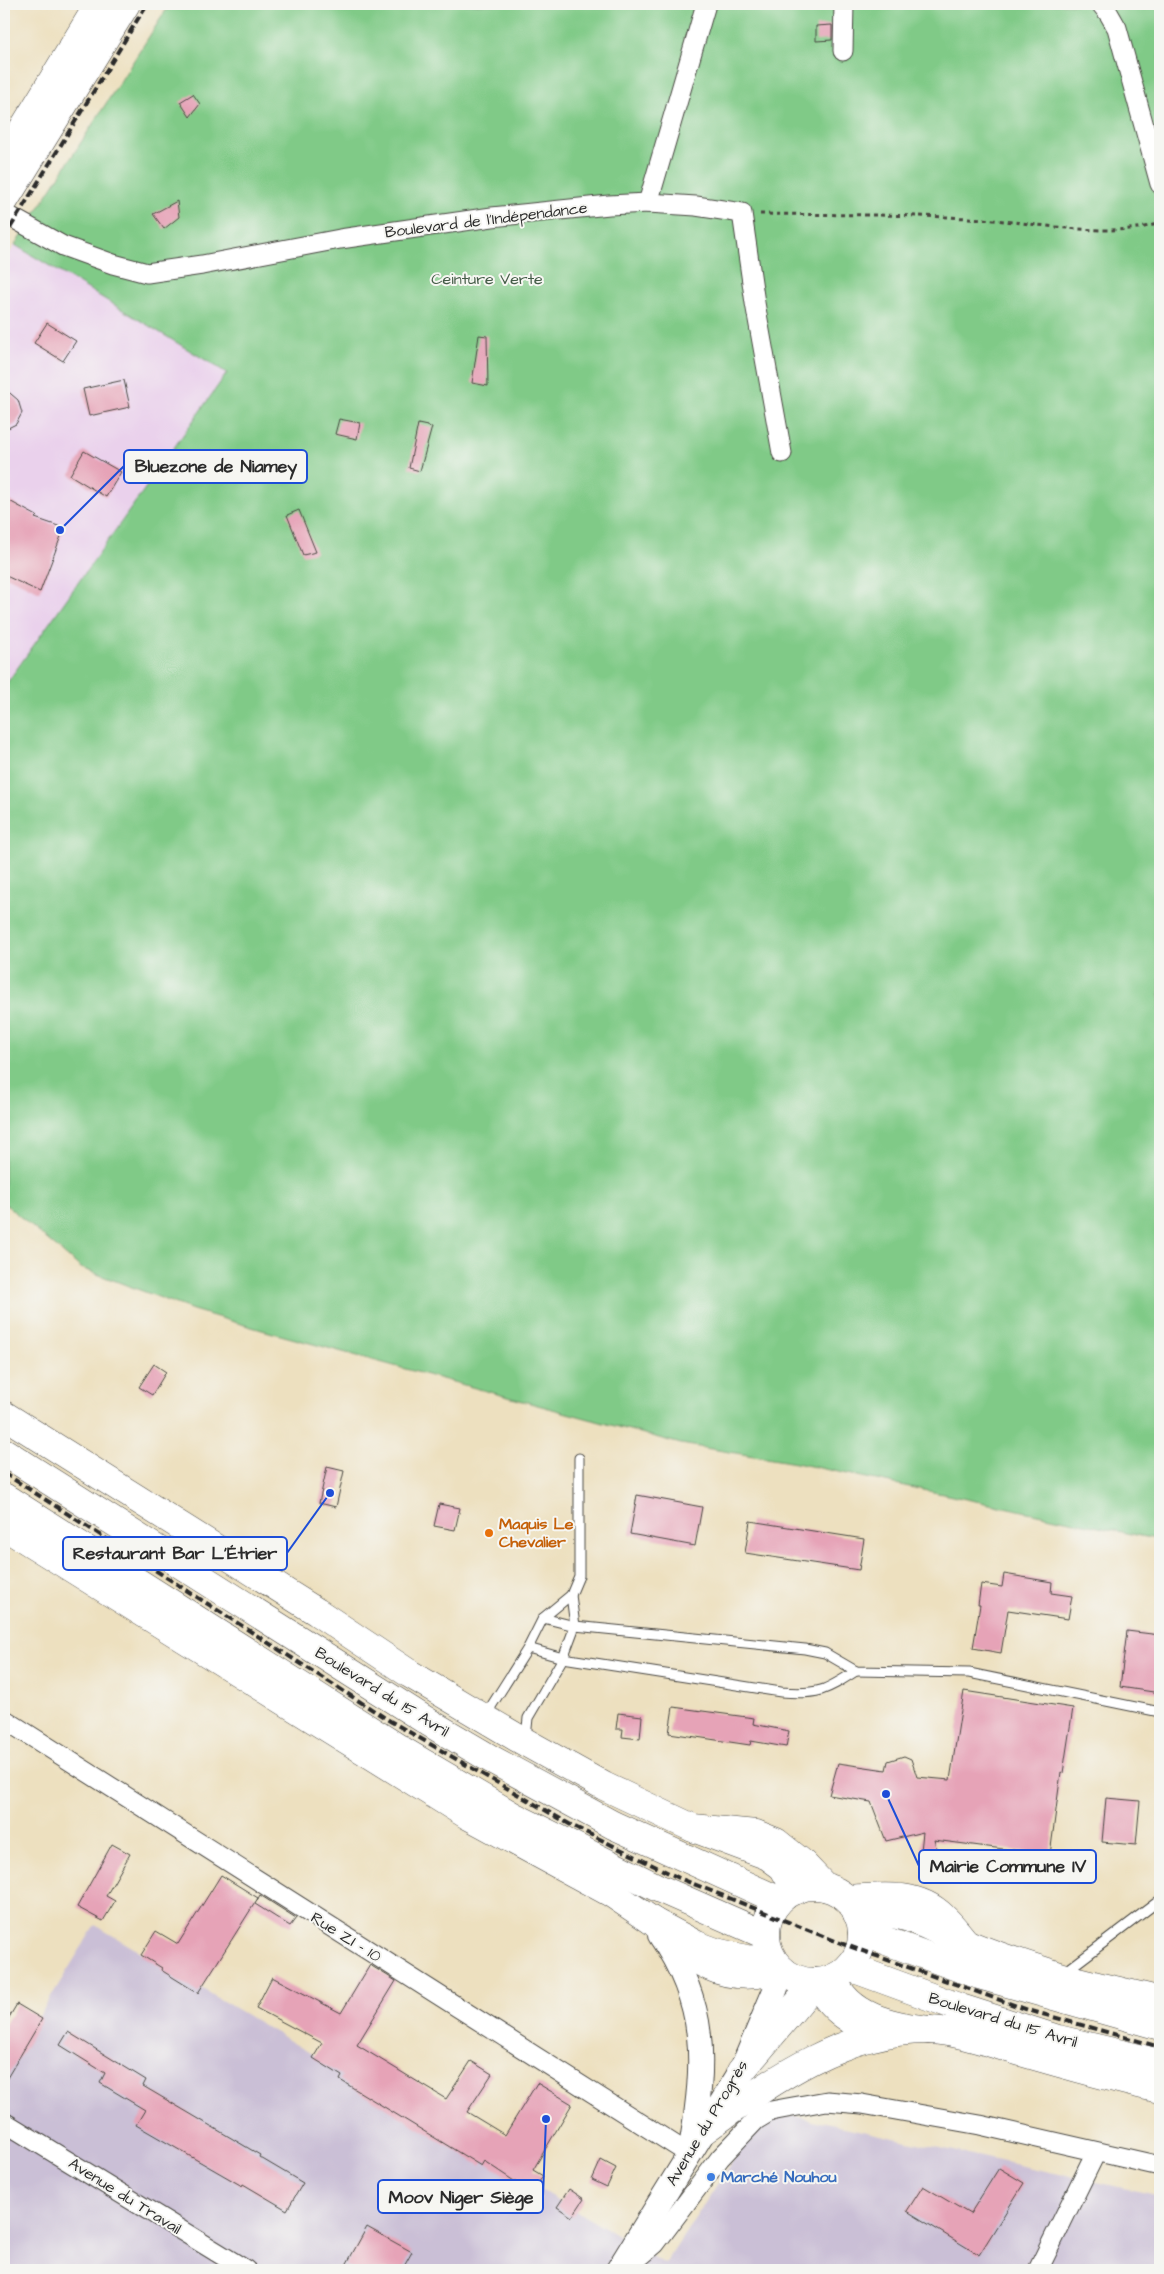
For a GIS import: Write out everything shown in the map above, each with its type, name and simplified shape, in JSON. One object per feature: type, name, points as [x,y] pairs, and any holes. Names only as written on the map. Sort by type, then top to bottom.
[{"type":"main road","points":[[4,201],[126,4]]},
{"type":"main road","points":[[4,160],[92,6]]},
{"type":"main road","name":"Boulevard du 15 Avril","points":[[4,1415],[317,1612],[410,1674],[526,1743],[604,1786],[693,1828],[768,1856],[783,1867],[787,1895]]},
{"type":"main road","name":"Boulevard du 15 Avril","points":[[4,1452],[430,1723],[491,1759],[613,1825],[787,1895]]},
{"type":"main road","points":[[4,1496],[403,1751],[513,1816],[641,1880],[773,1955],[803,1981],[829,1977]]},
{"type":"main road","points":[[4,1526],[469,1816],[611,1893],[651,1920],[692,1958],[711,1968],[733,1974],[750,1975],[773,1955]]},
{"type":"main road","points":[[693,1828],[756,1834],[776,1842],[801,1862],[848,1908],[860,1950],[829,1977],[741,2071]]},
{"type":"main road","points":[[773,1955],[766,1923],[787,1895],[812,1886],[848,1908],[979,1975],[1160,2026]]},
{"type":"main road","points":[[848,1908],[900,1897],[919,1902],[943,1916],[966,1943],[1061,1976],[1160,2001]]},
{"type":"main road","points":[[829,1977],[847,2000],[869,2015],[885,2023],[929,2030]]},
{"type":"main road","points":[[829,1977],[823,1995],[854,2022],[873,2030],[892,2034]]},
{"type":"main road","name":"Boulevard du 15 Avril","points":[[829,1977],[961,2008],[1058,2038],[1160,2063]]},
{"type":"main road","name":"Boulevard du 15 Avril","points":[[892,2034],[929,2030],[964,2036],[1115,2079],[1160,2089]]},
{"type":"main road","points":[[695,2144],[778,2078],[806,2062],[859,2041],[892,2034]]},
{"type":"street","points":[[648,203],[706,4]]},
{"type":"street","points":[[843,51],[844,4]]},
{"type":"street","points":[[1101,4],[1110,14],[1117,28],[1160,184]]},
{"type":"street","name":"Boulevard de l'Indépendance","points":[[4,213],[63,246],[113,264],[147,273],[202,265],[313,244],[492,217],[608,205],[648,203],[696,206],[742,214]]},
{"type":"street","points":[[742,214],[754,303],[782,453]]},
{"type":"street","name":"Rue ZI - 10","points":[[4,1719],[695,2144]]},
{"type":"street","points":[[651,1920],[675,1957],[689,1989],[696,2016],[702,2049],[702,2069],[695,2144]]},
{"type":"street","name":"Avenue du Progrès","points":[[618,2270],[741,2071],[776,1988],[773,1955]]},
{"type":"street","points":[[624,2270],[655,2244],[720,2158],[756,2120],[771,2111],[827,2101],[862,2104],[980,2126],[1160,2166]]},
{"type":"street","name":"Avenue du Travail","points":[[4,2122],[246,2270]]},
{"type":"street","points":[[1038,2270],[1096,2152]]},
{"type":"lane","points":[[484,1718],[528,1648],[543,1618],[571,1595],[579,1576],[579,1458]]},
{"type":"lane","points":[[526,1743],[528,1718],[563,1658],[575,1626],[571,1595]]},
{"type":"lane","points":[[543,1618],[575,1626],[805,1649],[825,1653],[856,1671],[968,1673],[1160,1712]]},
{"type":"lane","points":[[528,1648],[563,1658],[781,1692],[808,1694],[828,1689],[856,1671]]},
{"type":"lane","points":[[1061,1976],[1160,1900]]},
{"type":"path","points":[[742,214],[911,216],[1111,230],[1146,228],[1160,223]]},
{"type":"shaded area","points":[[15,245],[227,373],[4,687],[4,262]]},
{"type":"shaded area","points":[[95,1925],[665,2264],[766,2110],[1160,2196],[1160,2270],[4,2270],[4,2074]]},
{"type":"green space","name":"Ceinture Verte","points":[[170,4],[1160,4],[1160,1540],[796,1463],[681,1444],[193,1310],[81,1268],[4,1203],[4,687],[227,373],[15,245]]},
{"type":"building","points":[[832,25],[832,40],[816,41],[816,26]]},
{"type":"building","points":[[193,94],[200,104],[190,117],[180,102]]},
{"type":"building","points":[[177,201],[179,217],[164,229],[153,214]]},
{"type":"building","points":[[47,323],[76,341],[63,361],[34,343]]},
{"type":"building","points":[[479,335],[487,336],[488,386],[472,383]]},
{"type":"building","points":[[124,380],[130,407],[89,416],[83,389]]},
{"type":"building","points":[[4,388],[18,400],[22,413],[16,424],[4,430]]},
{"type":"building","points":[[339,419],[360,423],[357,439],[335,434]]},
{"type":"building","points":[[418,424],[432,427],[420,471],[409,468]]},
{"type":"building","points":[[84,451],[121,472],[106,497],[70,475]]},
{"type":"building","points":[[4,498],[37,516],[35,518],[64,528],[40,592],[4,575]]},
{"type":"building","points":[[299,510],[316,552],[303,555],[287,515]]},
{"type":"building","points":[[154,1364],[166,1372],[152,1395],[139,1387]]},
{"type":"building","points":[[327,1467],[344,1471],[336,1507],[319,1503]]},
{"type":"building","points":[[637,1495],[702,1507],[695,1546],[630,1534]]},
{"type":"building","points":[[439,1504],[460,1508],[455,1530],[434,1526]]},
{"type":"building","points":[[750,1521],[864,1539],[859,1570],[745,1553]]},
{"type":"building","points":[[1004,1574],[1052,1582],[1051,1593],[1072,1596],[1068,1619],[1008,1610],[1001,1653],[973,1648],[980,1605],[978,1605],[981,1584],[1002,1587]]},
{"type":"building","points":[[1127,1631],[1160,1635],[1160,1693],[1120,1687]]},
{"type":"building","points":[[964,1691],[1073,1708],[1063,1773],[1061,1772],[1050,1855],[934,1840],[938,1854],[921,1851],[923,1832],[886,1841],[871,1802],[829,1795],[838,1763],[886,1770],[888,1761],[904,1756],[911,1759],[917,1777],[950,1780]]},
{"type":"building","points":[[673,1707],[754,1718],[753,1724],[789,1731],[786,1747],[751,1741],[750,1745],[669,1733]]},
{"type":"building","points":[[618,1713],[642,1716],[640,1739],[622,1737],[623,1729],[616,1729]]},
{"type":"building","points":[[1106,1798],[1140,1801],[1136,1845],[1102,1842]]},
{"type":"building","points":[[112,1844],[130,1854],[106,1896],[115,1901],[103,1921],[77,1907]]},
{"type":"building","points":[[221,1875],[258,1898],[198,1993],[141,1955],[156,1931],[178,1944]]},
{"type":"building","points":[[260,1895],[296,1918],[290,1926],[255,1904]]},
{"type":"building","points":[[370,1965],[396,1981],[357,2045],[446,2099],[471,2061],[492,2074],[467,2112],[505,2135],[537,2083],[572,2104],[533,2170],[543,2176],[532,2193],[484,2161],[481,2166],[340,2080],[342,2076],[313,2058],[322,2043],[256,2008],[272,1977],[341,2013]]},
{"type":"building","points":[[17,2004],[42,2019],[4,2083],[4,2026]]},
{"type":"building","points":[[68,2032],[146,2080],[143,2086],[260,2155],[259,2157],[303,2183],[287,2210],[136,2125],[145,2110],[100,2083],[105,2073],[60,2045]]},
{"type":"building","points":[[601,2160],[616,2168],[607,2187],[592,2180]]},
{"type":"building","points":[[999,2168],[1024,2183],[979,2255],[907,2211],[923,2186],[970,2214]]},
{"type":"building","points":[[569,2189],[584,2199],[572,2217],[557,2207]]},
{"type":"building","points":[[367,2227],[412,2252],[402,2270],[354,2270],[346,2265]]},
{"type":"railway","points":[[4,238],[147,4]]},
{"type":"railway","points":[[4,1473],[390,1721],[571,1825],[679,1878],[843,1944],[1028,2010],[1160,2047]]},
{"type":"place","name":"Bluezone de Niamey","points":[[60,530]]},
{"type":"place","name":"Restaurant Bar L’Étrier","points":[[330,1493]]},
{"type":"place","name":"Maquis Le Chevalier","points":[[489,1533]]},
{"type":"place","name":"Mairie Commune IV","points":[[886,1794]]},
{"type":"place","name":"Moov Niger Siège","points":[[546,2119]]},
{"type":"place","name":"Marché Nouhou","points":[[711,2177]]}]
